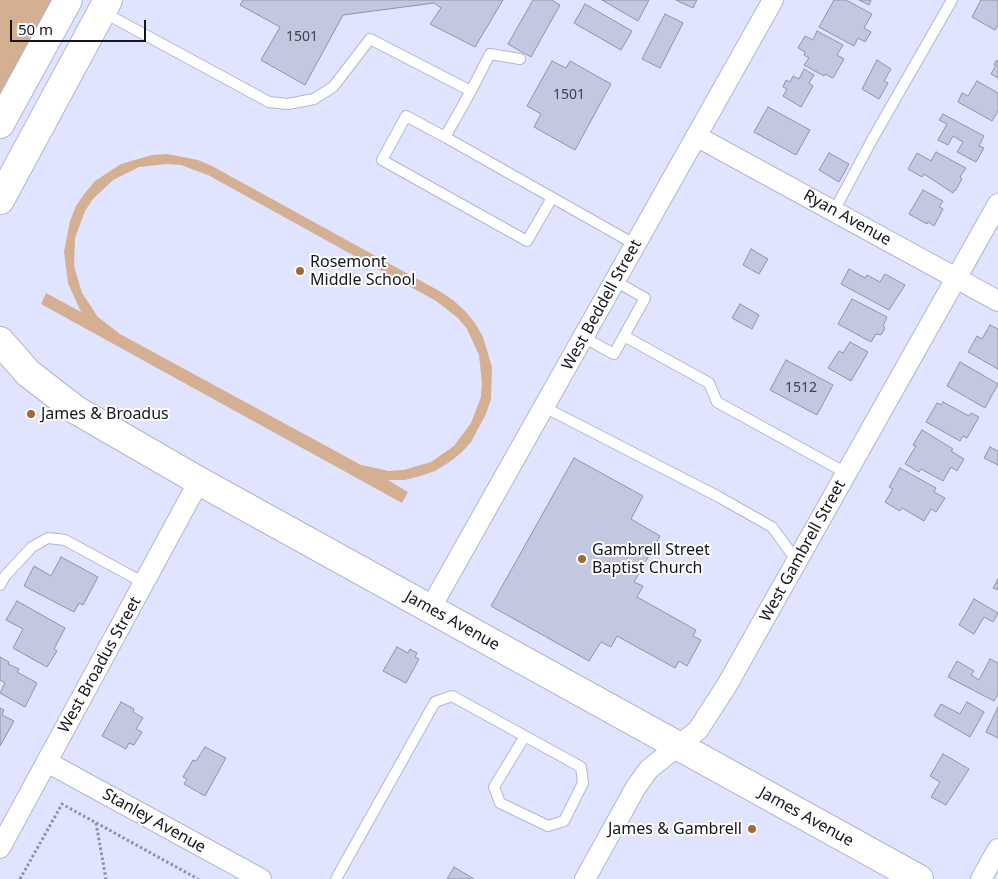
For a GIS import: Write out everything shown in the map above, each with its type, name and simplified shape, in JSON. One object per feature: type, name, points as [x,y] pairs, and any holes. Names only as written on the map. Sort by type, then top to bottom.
[{"type":"main road","points":[[0,124],[68,0]]},
{"type":"main road","points":[[0,200],[98,4]]},
{"type":"main road","name":"James Avenue","points":[[0,341],[28,373],[76,410],[199,482],[919,879]]},
{"type":"street","name":"West Beddell Street","points":[[430,609],[773,0]]},
{"type":"street","name":"Ryan Avenue","points":[[696,136],[998,300]]},
{"type":"street","name":"West Gambrell Street","points":[[584,879],[636,787],[650,769],[698,730],[713,707],[998,204]]},
{"type":"street","name":"West Broadus Street","points":[[0,848],[199,482]]},
{"type":"street","name":"Stanley Avenue","points":[[47,762],[261,879]]},
{"type":"street","points":[[981,879],[998,849]]},
{"type":"lane","points":[[834,211],[873,138],[952,0]]},
{"type":"lane","points":[[98,4],[269,102],[288,104],[314,99],[333,87],[370,39],[471,91]]},
{"type":"lane","points":[[445,138],[490,54],[520,59]]},
{"type":"lane","points":[[552,198],[527,242],[382,160],[406,116],[636,245]]},
{"type":"lane","points":[[583,337],[614,354],[646,298],[615,281]]},
{"type":"lane","points":[[624,336],[709,383],[717,402],[846,473]]},
{"type":"lane","points":[[544,407],[719,497],[772,527],[797,561]]},
{"type":"lane","points":[[0,585],[5,576],[32,547],[48,538],[65,540],[144,583]]},
{"type":"lane","points":[[336,879],[435,702],[452,696],[525,736],[581,767],[583,783],[564,821],[548,826],[500,803],[494,788],[525,736]]},
{"type":"path","points":[[20,879],[62,804],[198,879]]},
{"type":"path","points":[[96,822],[106,879]]},
{"type":"shaded area","points":[[0,0],[55,0],[0,101]]},
{"type":"shaded area","points":[[167,154],[198,160],[212,166],[441,292],[465,311],[483,337],[492,367],[491,399],[486,414],[471,442],[461,453],[435,471],[405,480],[388,480],[408,492],[402,503],[41,304],[46,293],[81,312],[68,283],[64,252],[70,221],[76,206],[95,181],[121,164],[152,155]],"holes":[[[167,164],[181,165],[208,175],[436,301],[458,318],[467,329],[479,355],[482,383],[481,397],[471,423],[454,446],[431,462],[404,470],[389,471],[361,465],[120,334],[98,317],[82,293],[74,266],[75,238],[85,211],[93,199],[113,180],[139,167]]]},
{"type":"building","points":[[243,0],[503,0],[475,47],[430,24],[441,8],[434,3],[343,15],[305,85],[261,60],[280,27],[240,5]]},
{"type":"building","points":[[533,0],[552,0],[560,5],[531,57],[508,44]]},
{"type":"building","points":[[602,0],[649,0],[638,21]]},
{"type":"building","points":[[676,0],[697,0],[693,8]]},
{"type":"building","points":[[834,0],[846,0],[872,14],[864,28],[871,32],[865,42],[858,38],[854,46],[819,27]]},
{"type":"building","points":[[859,0],[871,0],[869,5]]},
{"type":"building","points":[[981,0],[998,0],[998,25],[995,30],[972,17]]},
{"type":"building","points":[[585,4],[632,31],[621,50],[574,23]]},
{"type":"building","points":[[665,14],[683,23],[660,68],[642,59]]},
{"type":"building","points":[[817,31],[843,45],[837,55],[844,59],[833,78],[825,74],[824,76],[804,65],[809,58],[804,55],[805,52],[798,48],[805,36],[813,40]]},
{"type":"building","points":[[877,60],[891,69],[884,81],[888,83],[879,99],[862,89]]},
{"type":"building","points":[[552,61],[566,68],[570,61],[611,84],[575,150],[534,127],[541,114],[527,106]]},
{"type":"building","points":[[996,61],[998,61],[998,78],[991,74]]},
{"type":"building","points":[[804,69],[814,75],[809,83],[813,86],[801,107],[783,96],[787,89],[783,87],[786,80],[790,82],[793,76],[799,79]]},
{"type":"building","points":[[977,81],[998,93],[998,111],[992,121],[958,102],[962,93],[968,96]]},
{"type":"building","points":[[768,107],[810,130],[796,155],[754,132]]},
{"type":"building","points":[[943,114],[984,136],[979,146],[984,148],[976,162],[957,152],[963,142],[953,136],[948,145],[938,140],[947,124],[939,120]]},
{"type":"building","points":[[936,152],[966,168],[960,177],[962,179],[953,193],[924,174],[922,177],[908,169],[917,153],[931,161]]},
{"type":"building","points":[[829,153],[849,164],[839,182],[819,170]]},
{"type":"building","points":[[923,190],[943,201],[939,207],[943,209],[934,226],[909,214]]},
{"type":"building","points":[[751,249],[768,259],[759,274],[743,265]]},
{"type":"building","points":[[849,269],[865,278],[867,275],[880,282],[885,274],[905,285],[889,310],[841,284]]},
{"type":"building","points":[[852,299],[887,317],[883,326],[885,328],[881,335],[876,334],[871,342],[838,324]]},
{"type":"building","points":[[740,304],[759,315],[752,329],[732,318]]},
{"type":"building","points":[[990,325],[998,329],[998,369],[968,352],[977,336],[982,339]]},
{"type":"building","points":[[850,342],[868,352],[851,381],[828,368],[839,351],[843,353]]},
{"type":"building","points":[[786,360],[833,385],[817,415],[770,390]]},
{"type":"building","points":[[960,362],[998,384],[985,408],[947,386]]},
{"type":"building","points":[[943,402],[969,416],[971,413],[979,417],[967,438],[963,436],[960,441],[926,422],[937,403],[941,405]]},
{"type":"building","points":[[922,430],[953,449],[951,451],[964,459],[957,471],[951,467],[943,481],[921,469],[919,472],[905,464],[916,446],[913,445]]},
{"type":"building","points":[[990,447],[998,451],[998,465],[984,458]]},
{"type":"building","name":"Gambrell Street Baptist Church","points":[[574,458],[643,496],[631,519],[660,536],[634,582],[643,586],[637,597],[696,630],[693,636],[701,640],[687,666],[679,661],[675,668],[617,636],[611,647],[601,642],[589,661],[491,606]]},
{"type":"building","points":[[900,468],[936,488],[934,492],[945,498],[936,512],[931,509],[924,521],[902,508],[900,511],[885,502],[893,489],[889,487]]},
{"type":"building","points":[[61,557],[98,577],[83,605],[79,603],[74,612],[24,586],[34,566],[51,576]]},
{"type":"building","points":[[998,579],[998,590],[993,588]]},
{"type":"building","points":[[974,599],[998,613],[993,622],[984,617],[974,634],[959,625]]},
{"type":"building","points":[[17,601],[65,628],[54,649],[57,651],[47,667],[13,648],[23,629],[6,620]]},
{"type":"building","points":[[397,647],[408,653],[410,649],[417,653],[415,657],[419,659],[406,683],[383,671]]},
{"type":"building","points":[[0,657],[9,662],[8,664],[19,669],[17,672],[37,683],[25,707],[0,693],[5,683],[0,680]]},
{"type":"building","points":[[990,659],[998,663],[998,694],[994,701],[948,677],[957,661],[974,671],[971,675],[979,680]]},
{"type":"building","points":[[121,702],[134,709],[133,712],[143,718],[136,729],[142,732],[134,745],[129,743],[126,749],[102,736]]},
{"type":"building","points":[[967,702],[984,712],[970,737],[934,716],[941,704],[960,714]]},
{"type":"building","points":[[998,707],[998,738],[986,732]]},
{"type":"building","points":[[0,708],[4,710],[2,715],[14,721],[0,746]]},
{"type":"building","points":[[205,747],[226,758],[205,796],[184,784],[187,779],[183,777],[193,760],[196,761]]},
{"type":"building","points":[[943,754],[969,769],[946,805],[931,797],[940,782],[930,776]]},
{"type":"building","points":[[454,867],[474,879],[447,879]]},
{"type":"place","name":"Rosemont Middle School","points":[[300,271]]},
{"type":"place","name":"James & Broadus","points":[[31,414]]},
{"type":"place","name":"Gambrell Street Baptist Church","points":[[582,559]]},
{"type":"place","name":"James & Gambrell","points":[[752,829]]}]
